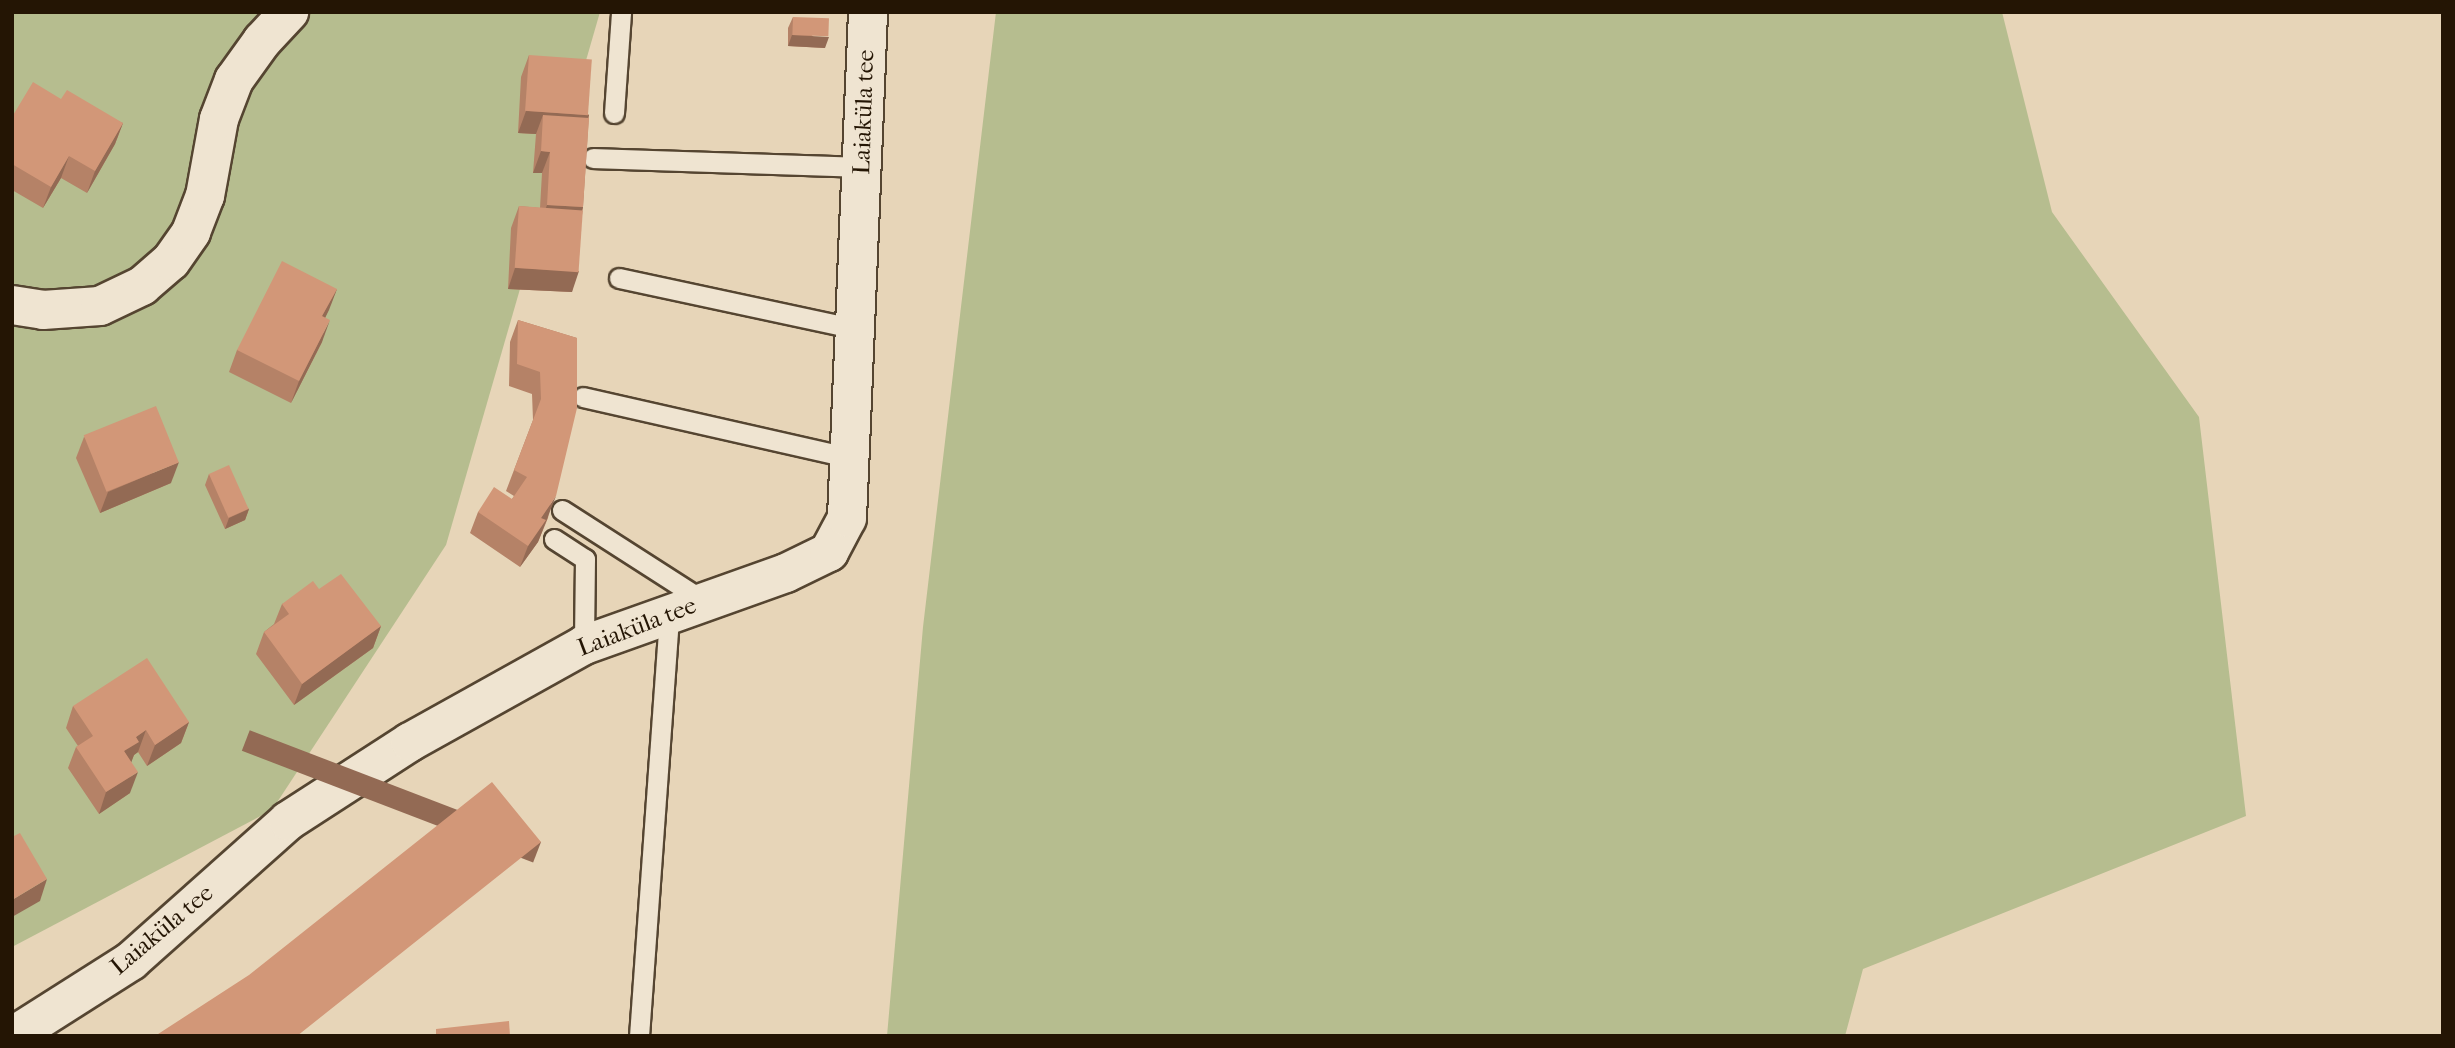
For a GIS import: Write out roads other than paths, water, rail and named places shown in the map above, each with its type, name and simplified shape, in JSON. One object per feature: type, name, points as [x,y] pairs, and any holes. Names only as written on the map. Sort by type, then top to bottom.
[{"type":"street","points":[[12,304],[43,310],[100,306],[142,286],[171,261],[191,232],[205,196],[219,119],[234,80],[262,41],[289,12]]},
{"type":"street","name":"Laiaküla tee","points":[[13,1036],[131,961],[288,821],[410,742],[584,645],[786,573],[829,552],[847,518],[868,12]]},
{"type":"lane","points":[[614,113],[621,12]]},
{"type":"lane","points":[[593,158],[862,167]]},
{"type":"lane","points":[[619,278],[856,330]]},
{"type":"lane","points":[[583,397],[851,458]]},
{"type":"lane","points":[[562,510],[704,601]]},
{"type":"lane","points":[[554,539],[585,559],[584,645]]},
{"type":"lane","points":[[639,1036],[669,615]]}]
